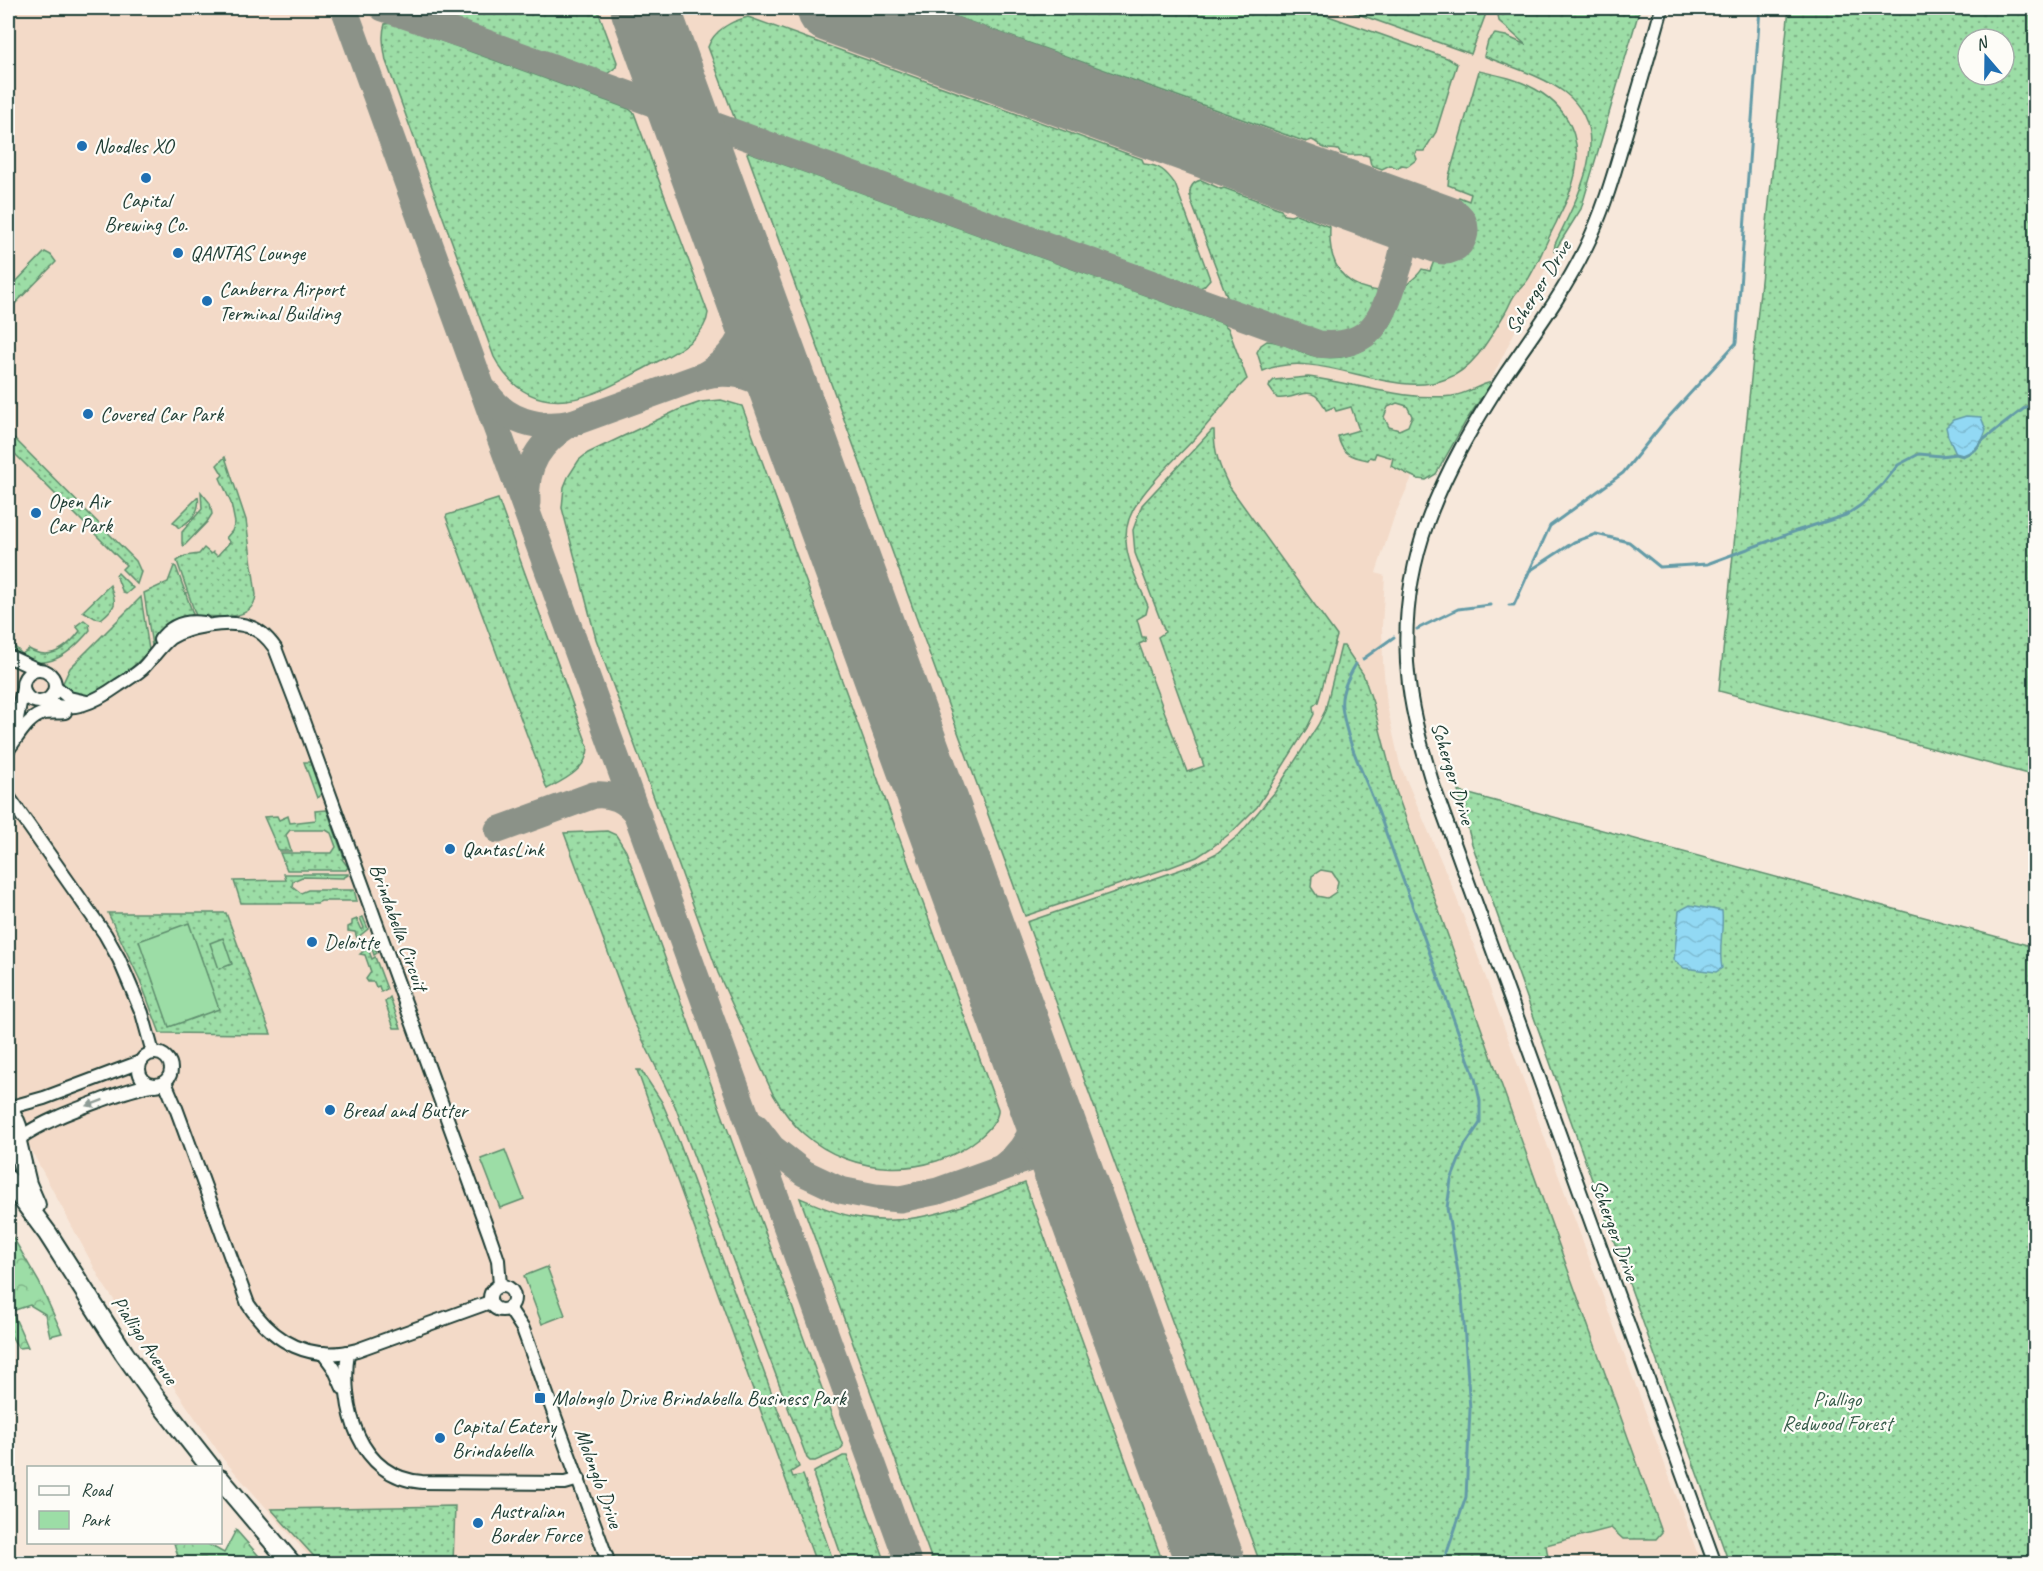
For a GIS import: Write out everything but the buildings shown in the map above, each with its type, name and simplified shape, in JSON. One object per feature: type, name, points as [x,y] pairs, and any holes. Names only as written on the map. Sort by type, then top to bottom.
[{"type":"main road","name":"Pialligo Avenue","points":[[8,1110],[16,1122],[14,1146],[48,1234]]},
{"type":"main road","name":"Pialligo Avenue","points":[[8,1180],[48,1234],[124,1353],[156,1398],[210,1466]]},
{"type":"main road","points":[[222,1481],[292,1563]]},
{"type":"street","name":"Scherger Drive","points":[[1662,8],[1612,182],[1586,248],[1566,283],[1482,411],[1444,479],[1425,527],[1415,563],[1406,639],[1412,704],[1433,785],[1715,1563]]},
{"type":"street","name":"Brindabella Circuit","points":[[41,702],[73,708],[105,695],[140,670],[152,658],[160,638],[174,626],[192,621],[216,625],[247,626],[268,639],[275,648],[336,812],[489,1234],[498,1260],[500,1286]]},
{"type":"street","points":[[8,656],[50,674],[55,686],[65,696],[73,700],[91,702]]},
{"type":"street","points":[[8,656],[28,698],[41,702]]},
{"type":"street","points":[[11,745],[23,686],[29,673],[38,670]]},
{"type":"street","points":[[11,745],[28,711],[51,696],[55,686]]},
{"type":"street","points":[[11,745],[29,722],[37,716],[45,713],[69,712],[91,702]]},
{"type":"street","points":[[8,796],[105,933],[142,1013],[153,1053]]},
{"type":"street","points":[[8,1110],[140,1062],[145,1056],[153,1053],[161,1054],[170,1063],[171,1071],[165,1082],[160,1085],[134,1089],[56,1117],[38,1125],[14,1146]]},
{"type":"street","points":[[140,1062],[140,1075],[145,1082],[151,1085]]},
{"type":"street","points":[[165,1082],[248,1304],[275,1336],[300,1349],[323,1353],[348,1352],[490,1302]]},
{"type":"street","points":[[500,1286],[509,1288],[514,1295],[509,1308],[499,1310],[490,1302],[492,1290],[500,1286]]},
{"type":"street","name":"Molonglo Drive","points":[[509,1308],[524,1329],[609,1563]]},
{"type":"street","points":[[346,1395],[348,1352]]},
{"type":"street","points":[[323,1353],[334,1368],[346,1395],[357,1434],[367,1452],[380,1465],[407,1479],[422,1482],[564,1483],[579,1479]]},
{"type":"shaded area","points":[[8,8],[1640,8],[1581,209],[1554,252],[1492,378],[1487,384],[1462,394],[1419,462],[1394,517],[1376,573],[1385,576],[1382,626],[1383,663],[1387,706],[1400,765],[1454,891],[1701,1563],[315,1563],[224,1460],[103,1284],[8,1107]]},
{"type":"green space","points":[[413,8],[597,8],[617,62],[616,67],[607,74],[599,75]]},
{"type":"green space","points":[[931,8],[1306,8],[1447,58],[1457,64],[1436,132],[1424,151],[1417,151],[1415,154],[1417,159],[1408,166],[1402,165],[1397,168],[1390,165],[1382,169],[1371,165],[1369,156],[1341,154],[1338,150],[1324,148],[1312,140],[1306,142]]},
{"type":"green space","points":[[1341,8],[1488,8],[1471,54]]},
{"type":"green space","points":[[1497,8],[1640,8],[1581,209],[1554,252],[1555,244],[1573,207],[1587,166],[1590,146],[1588,126],[1580,108],[1564,92],[1535,76],[1484,56],[1488,41],[1495,34],[1526,45],[1499,21]]},
{"type":"green space","points":[[1789,8],[2035,8],[2035,776],[1719,691]]},
{"type":"green space","points":[[748,17],[1142,159],[1144,164],[1158,167],[1175,184],[1210,279],[1196,290],[895,182],[895,179],[891,177],[888,180],[737,125],[708,47],[724,27]]},
{"type":"green space","points":[[392,23],[629,109],[634,113],[708,313],[705,325],[695,337],[677,351],[589,395],[550,400],[524,391],[510,380],[494,357],[386,61],[383,42],[384,29],[385,24]]},
{"type":"green space","points":[[1479,71],[1522,83],[1549,98],[1568,121],[1577,148],[1577,163],[1568,198],[1527,281],[1514,295],[1480,352],[1456,374],[1424,384],[1402,384],[1307,365],[1285,365],[1263,371],[1257,352],[1267,341],[1327,358],[1351,355],[1373,344],[1389,326],[1406,286],[1422,269],[1430,271],[1459,197],[1469,201],[1471,194],[1448,185]]},
{"type":"green space","points":[[747,153],[1222,323],[1228,328],[1247,379],[1146,491],[1131,514],[1126,535],[1131,566],[1148,606],[1146,614],[1137,619],[1142,637],[1145,637],[1146,641],[1139,644],[1187,772],[1204,766],[1158,637],[1165,632],[1135,553],[1133,530],[1142,505],[1212,430],[1214,430],[1218,459],[1229,486],[1337,636],[1318,702],[1313,706],[1314,714],[1307,728],[1257,807],[1232,832],[1211,848],[1197,857],[1171,867],[1025,916]]},
{"type":"green space","points":[[1201,180],[1281,209],[1284,215],[1296,214],[1330,227],[1331,251],[1339,271],[1355,284],[1379,291],[1376,304],[1364,324],[1349,334],[1335,337],[1318,334],[1229,302],[1191,201],[1191,188]]},
{"type":"green space","points":[[45,252],[51,255],[56,262],[8,311],[8,290]]},
{"type":"green space","points":[[1308,377],[1398,394],[1434,397],[1457,395],[1492,382],[1466,421],[1436,474],[1426,480],[1418,479],[1391,466],[1393,458],[1376,453],[1374,458],[1370,457],[1368,460],[1348,453],[1339,442],[1338,436],[1359,430],[1351,407],[1336,411],[1334,407],[1326,410],[1321,401],[1310,393],[1277,398],[1269,387],[1274,380]],"holes":[[[1397,403],[1407,406],[1412,416],[1408,426],[1399,430],[1389,427],[1384,417],[1388,407]]]},
{"type":"green space","points":[[721,400],[742,406],[998,1109],[995,1121],[979,1138],[937,1161],[891,1168],[845,1159],[804,1134],[780,1105],[718,973],[596,639],[562,508],[564,487],[568,477],[579,460],[588,453],[678,410],[701,402]]},
{"type":"green space","points":[[8,432],[136,561],[141,572],[137,584],[122,569],[126,565],[8,447]]},
{"type":"green space","points":[[225,457],[246,520],[256,595],[253,604],[241,614],[223,617],[196,616],[177,561],[185,556],[199,554],[204,548],[217,556],[230,542],[226,538],[235,523],[231,503],[220,478],[223,475],[217,465]]},
{"type":"green space","points":[[201,492],[210,503],[212,514],[184,546],[182,532],[202,509]]},
{"type":"green space","points":[[198,497],[196,512],[179,528],[173,522]]},
{"type":"green space","points":[[498,499],[588,747],[587,755],[580,768],[547,789],[446,517]]},
{"type":"green space","points":[[174,566],[193,614],[156,638],[152,646],[144,593],[168,582]]},
{"type":"green space","points":[[118,573],[133,588],[126,594],[123,593],[116,575]]},
{"type":"green space","points":[[110,585],[114,604],[110,611],[101,619],[83,611]]},
{"type":"green space","points":[[141,597],[149,650],[129,670],[94,694],[76,695],[62,685],[70,668]]},
{"type":"green space","points":[[84,620],[89,624],[90,630],[72,649],[52,660],[31,661],[19,656],[8,647],[8,640],[22,654],[29,649],[37,653],[51,654],[64,648],[75,637],[80,631],[76,626]]},
{"type":"green space","points":[[1341,646],[1344,646],[1363,674],[1396,791],[1662,1532],[1656,1539],[1623,1539],[1611,1528],[1546,1545],[1549,1563],[1260,1563],[1027,922],[1191,866],[1217,853],[1239,835],[1275,792],[1325,711]],"holes":[[[1321,870],[1332,872],[1338,881],[1336,892],[1327,898],[1317,896],[1311,887],[1312,876]]]},
{"type":"green space","points":[[304,762],[310,762],[321,794],[317,798]]},
{"type":"green space","name":"Pialligo Redwood Forest","points":[[1458,791],[2035,947],[2035,1563],[1729,1563],[1472,844]]},
{"type":"green space","points":[[327,810],[344,858],[342,859],[348,867],[346,870],[287,870],[280,853],[332,853],[336,847],[331,833],[326,830],[290,830],[286,835],[291,851],[279,851],[264,817],[277,816],[279,820],[288,816],[290,823],[316,820],[315,811]]},
{"type":"green space","points":[[607,831],[616,835],[626,851],[843,1446],[839,1451],[815,1461],[807,1458],[675,1106],[633,1020],[564,833]]},
{"type":"green space","points":[[284,874],[348,874],[343,878],[302,877],[293,881],[292,886],[301,893],[308,890],[354,890],[357,901],[241,903],[234,881],[286,880]]},
{"type":"green space","points":[[108,913],[226,913],[271,1034],[160,1033],[140,980]]},
{"type":"green space","points":[[363,917],[368,929],[357,938],[355,932],[348,931],[348,927],[352,925],[352,921],[357,919],[362,930],[364,928],[360,918]]},
{"type":"green space","points":[[189,923],[219,1009],[169,1027],[139,941]]},
{"type":"green space","points":[[223,938],[232,964],[219,969],[210,943]]},
{"type":"green space","points":[[373,943],[377,953],[374,955],[372,949],[369,951],[372,959],[375,957],[387,989],[381,992],[379,986],[376,987],[374,982],[368,982],[366,979],[371,972],[365,955],[360,954]]},
{"type":"green space","points":[[390,997],[401,1028],[394,1028],[385,1002]]},
{"type":"green space","points":[[637,1070],[641,1070],[662,1102],[679,1142],[799,1467],[791,1472],[793,1477],[803,1475],[834,1563],[816,1563]]},
{"type":"green space","points":[[505,1150],[524,1199],[500,1208],[481,1159]]},
{"type":"green space","points":[[1025,1183],[1163,1563],[933,1563],[800,1198],[853,1217],[882,1220],[903,1219],[965,1205]]},
{"type":"green space","points":[[8,1229],[39,1282],[62,1333],[50,1336],[45,1314],[30,1305],[12,1311],[28,1347],[18,1348],[8,1330]]},
{"type":"green space","points":[[547,1267],[565,1315],[542,1324],[524,1276]]},
{"type":"green space","points":[[847,1456],[886,1563],[844,1563],[814,1477],[814,1472]]},
{"type":"green space","points":[[455,1506],[453,1564],[320,1563],[271,1509]]},
{"type":"green space","points":[[236,1530],[258,1555],[262,1563],[186,1563],[178,1556],[174,1544],[208,1544],[224,1553]]},
{"type":"water","points":[[1966,416],[1981,417],[1986,430],[1976,449],[1967,454],[1956,454],[1946,427],[1953,420]]},
{"type":"water","points":[[1690,905],[1722,911],[1722,968],[1716,972],[1684,968],[1674,960],[1679,911]]},
{"type":"waterway","points":[[1509,605],[1514,605],[1550,526],[1623,473],[1665,421],[1736,343],[1760,8]]},
{"type":"waterway","points":[[1531,570],[1574,542],[1596,534],[1629,542],[1660,567],[1707,564],[1846,515],[1861,505],[1883,484],[1898,465],[1919,454],[1963,456],[1975,450],[1983,440],[2026,407],[2036,405]]},
{"type":"waterway","points":[[1417,629],[1458,609],[1490,605]]},
{"type":"waterway","points":[[1363,659],[1394,637]]},
{"type":"waterway","points":[[1356,664],[1342,696],[1348,736],[1381,819],[1475,1078],[1480,1101],[1480,1123],[1465,1145],[1451,1180],[1447,1208],[1462,1296],[1470,1409],[1466,1497],[1443,1564]]},
{"type":"taxiway","points":[[344,8],[909,1564]]},
{"type":"taxiway","points":[[383,8],[481,41],[1319,344],[1337,344],[1363,336],[1373,328],[1386,305],[1400,262],[1403,243],[1398,226],[1383,209]]},
{"type":"taxiway","points":[[667,110],[685,127],[695,145]]},
{"type":"taxiway","points":[[703,376],[729,355],[741,337],[747,316],[745,281]]},
{"type":"taxiway","points":[[486,392],[503,410],[524,421],[560,425],[572,423],[702,376],[729,373],[763,384],[792,410]]},
{"type":"taxiway","points":[[527,502],[528,477],[536,456],[551,438],[571,423]]},
{"type":"taxiway","points":[[498,830],[594,795],[607,795],[619,799],[629,805],[638,815]]},
{"type":"taxiway","points":[[1005,1165],[1022,1148],[1033,1127],[1037,1104],[1035,1080]]},
{"type":"taxiway","points":[[756,1127],[772,1148],[804,1173],[840,1190],[900,1199],[938,1191],[1060,1147]]},
{"type":"runway","points":[[645,8],[1211,1564]]},
{"type":"runway","points":[[831,8],[1444,230]]},
{"type":"place","name":"Noodles XO","points":[[82,146]]},
{"type":"place","name":"Capital Brewing Co.","points":[[146,178]]},
{"type":"place","name":"QANTAS Lounge","points":[[178,253]]},
{"type":"place","name":"Canberra Airport Terminal Building","points":[[207,301]]},
{"type":"place","name":"Covered Car Park","points":[[88,414]]},
{"type":"place","name":"Open Air Car Park","points":[[36,513]]},
{"type":"place","name":"QantasLink","points":[[450,849]]},
{"type":"place","name":"Deloitte","points":[[312,942]]},
{"type":"place","name":"Bread and Butter","points":[[330,1110]]},
{"type":"place","name":"Molonglo Drive Brindabella Business Park","points":[[540,1398]]},
{"type":"place","name":"Capital Eatery Brindabella","points":[[440,1438]]},
{"type":"place","name":"Australian Border Force","points":[[478,1523]]}]
